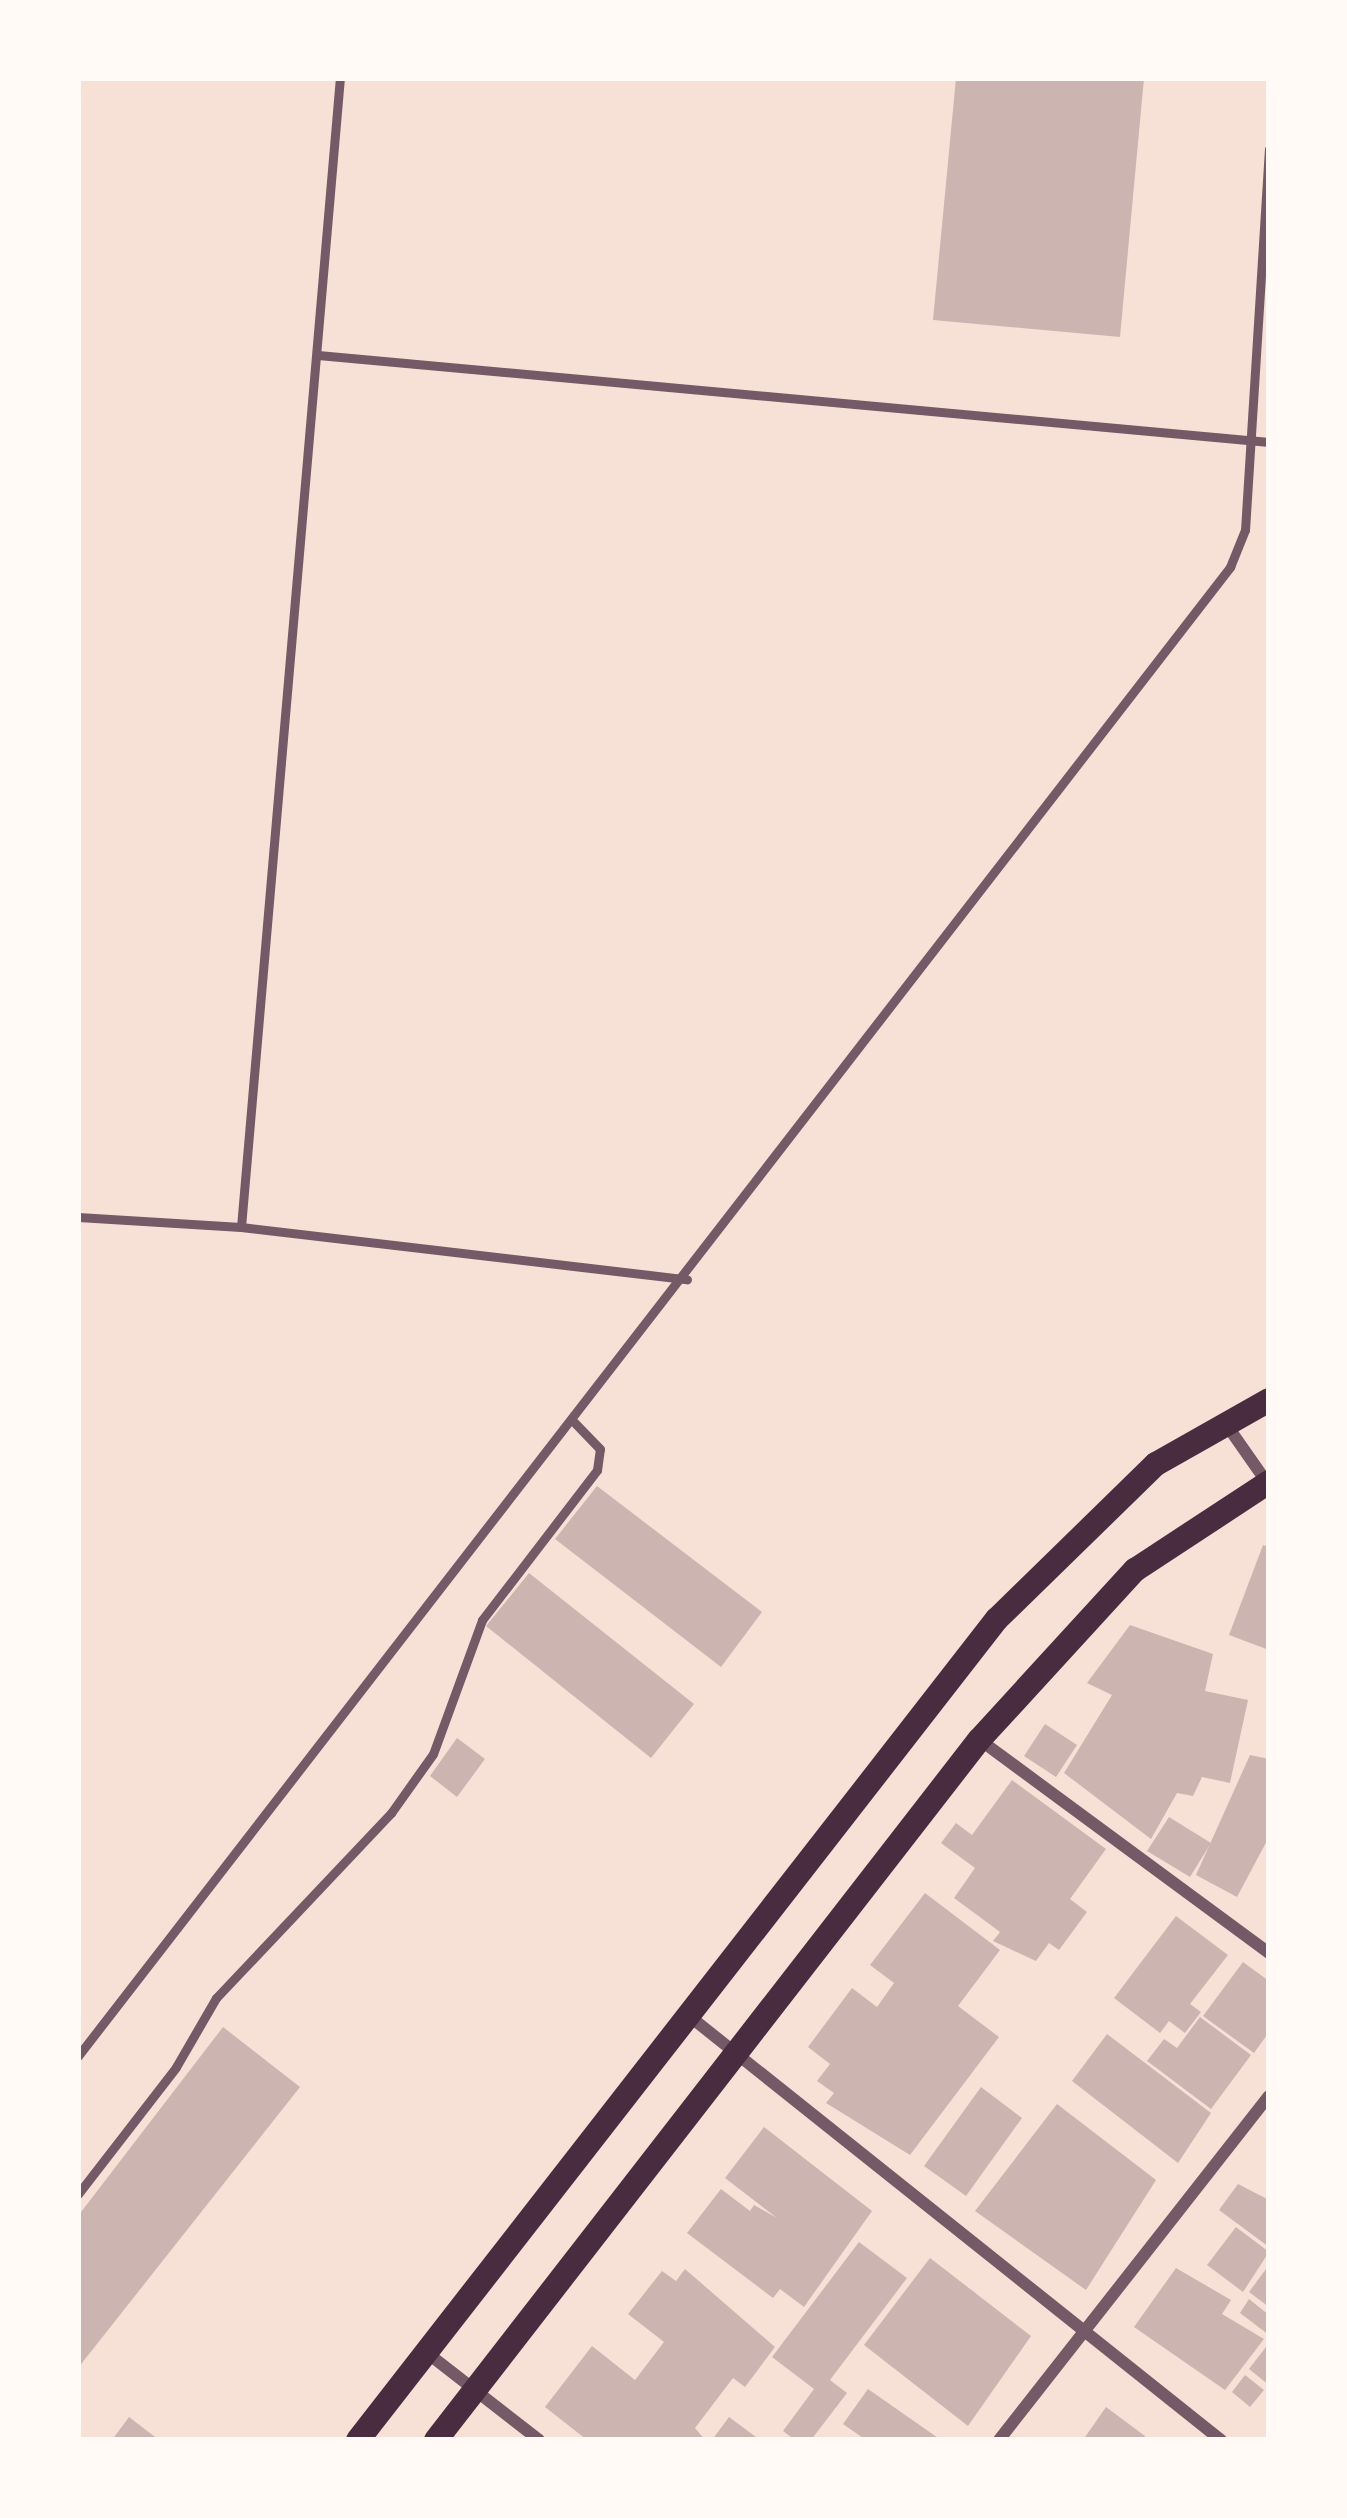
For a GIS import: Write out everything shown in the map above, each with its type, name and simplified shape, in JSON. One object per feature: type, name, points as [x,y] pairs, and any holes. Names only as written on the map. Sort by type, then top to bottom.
[{"type":"main road","points":[[358,2440],[997,1619],[1156,1464],[1269,1400]]},
{"type":"main road","points":[[436,2440],[980,1740],[1135,1570],[1268,1483]]},
{"type":"street","points":[[1226,1424],[1268,1483]]},
{"type":"street","points":[[980,1740],[1269,1953]]},
{"type":"street","points":[[688,2015],[1222,2440]]},
{"type":"street","points":[[999,2440],[1269,2096]]},
{"type":"street","points":[[426,2352],[538,2440]]},
{"type":"lane","points":[[241,1227],[340,78]]},
{"type":"lane","points":[[78,2056],[687,1279],[1207,603],[1245,530],[1245,440],[1269,149]]},
{"type":"lane","points":[[318,355],[1269,442]]},
{"type":"lane","points":[[78,1217],[241,1227],[687,1279]]},
{"type":"lane","points":[[78,2194],[176,2067],[217,1998],[391,1813],[433,1754],[482,1620],[598,1470],[600,1449],[574,1422]]},
{"type":"building","points":[[956,78],[1144,78],[1120,337],[933,320]]},
{"type":"building","points":[[597,1486],[762,1612],[721,1667],[555,1539]]},
{"type":"building","points":[[1263,1545],[1269,1547],[1269,1650],[1229,1635]]},
{"type":"building","points":[[529,1573],[694,1704],[651,1758],[486,1626]]},
{"type":"building","points":[[1130,1625],[1213,1654],[1205,1691],[1248,1700],[1230,1783],[1202,1777],[1193,1796],[1177,1793],[1151,1839],[1064,1773],[1112,1695],[1087,1683]]},
{"type":"building","points":[[1045,1724],[1077,1745],[1056,1777],[1024,1756]]},
{"type":"building","points":[[457,1738],[485,1759],[457,1797],[430,1776]]},
{"type":"building","points":[[1250,1755],[1269,1759],[1269,1837],[1237,1897],[1196,1875]]},
{"type":"building","points":[[1012,1780],[1106,1849],[1070,1899],[1087,1912],[1059,1950],[1049,1943],[1036,1961],[993,1941],[1000,1932],[954,1898],[975,1868],[941,1843],[956,1823],[972,1835]]},
{"type":"building","points":[[1169,1817],[1211,1843],[1190,1877],[1147,1851]]},
{"type":"building","points":[[925,1893],[1000,1950],[958,2006],[999,2037],[910,2155],[826,2103],[834,2093],[817,2081],[830,2064],[808,2047],[852,1988],[877,2007],[894,1983],[870,1965]]},
{"type":"building","points":[[1176,1916],[1228,1955],[1190,2004],[1201,2012],[1185,2033],[1169,2021],[1160,2033],[1114,1998]]},
{"type":"building","points":[[1243,1962],[1269,1981],[1269,2032],[1254,2053],[1203,2016]]},
{"type":"building","points":[[1200,2017],[1251,2055],[1211,2109],[1147,2061],[1164,2039],[1177,2048]]},
{"type":"building","points":[[223,2027],[300,2087],[78,2368],[78,2216]]},
{"type":"building","points":[[1107,2034],[1211,2113],[1178,2163],[1072,2081]]},
{"type":"building","points":[[981,2087],[1022,2118],[966,2196],[924,2166]]},
{"type":"building","points":[[1057,2104],[1156,2180],[1086,2290],[975,2211]]},
{"type":"building","points":[[764,2127],[872,2211],[804,2307],[780,2289],[773,2298],[687,2233],[721,2189],[750,2211],[754,2205],[777,2218],[725,2178]]},
{"type":"building","points":[[1238,2184],[1269,2200],[1269,2247],[1219,2210]]},
{"type":"building","points":[[1236,2227],[1269,2252],[1243,2292],[1207,2265]]},
{"type":"building","points":[[859,2242],[907,2278],[830,2380],[847,2393],[811,2440],[795,2440],[783,2431],[814,2389],[772,2357]]},
{"type":"building","points":[[930,2258],[1031,2336],[968,2426],[864,2345]]},
{"type":"building","points":[[1269,2265],[1269,2307],[1249,2292]]},
{"type":"building","points":[[1176,2268],[1231,2300],[1222,2314],[1264,2339],[1225,2390],[1134,2327]]},
{"type":"building","points":[[685,2269],[775,2347],[745,2387],[733,2378],[695,2428],[705,2440],[587,2440],[545,2407],[592,2346],[635,2380],[664,2342],[628,2314],[662,2271],[676,2281]]},
{"type":"building","points":[[1249,2299],[1269,2315],[1269,2335],[1240,2313]]},
{"type":"building","points":[[1269,2343],[1269,2385],[1249,2369]]},
{"type":"building","points":[[1245,2375],[1264,2390],[1250,2407],[1232,2392]]},
{"type":"building","points":[[868,2389],[941,2440],[866,2440],[843,2424]]},
{"type":"building","points":[[1106,2407],[1145,2436],[1142,2440],[1083,2440]]},
{"type":"building","points":[[129,2417],[159,2440],[112,2440]]},
{"type":"building","points":[[729,2417],[760,2440],[712,2440]]}]
